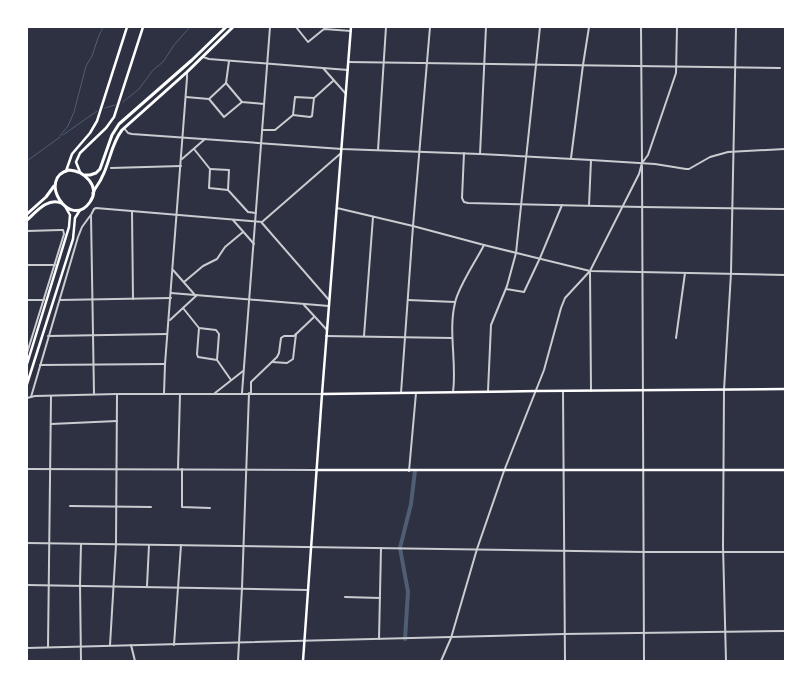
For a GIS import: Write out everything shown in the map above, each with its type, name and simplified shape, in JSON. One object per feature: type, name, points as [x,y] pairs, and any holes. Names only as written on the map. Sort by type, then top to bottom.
[{"type":"main road","points":[[66,171],[72,154],[98,121],[127,27]]},
{"type":"main road","points":[[80,173],[76,162],[77,158],[83,149],[106,128],[114,117],[143,27]]},
{"type":"main road","points":[[85,175],[93,174],[100,169],[112,135],[119,124],[192,60],[226,27]]},
{"type":"main road","points":[[27,384],[73,239],[75,218],[81,209],[89,203],[96,186],[102,178],[117,138],[124,128],[233,27]]},
{"type":"main road","points":[[303,661],[326,330],[351,29]]},
{"type":"main road","points":[[27,214],[46,197],[60,175],[66,171],[73,170],[85,175],[91,182],[93,193]]},
{"type":"main road","points":[[55,185],[56,193],[61,203]]},
{"type":"main road","points":[[27,220],[47,203],[55,201],[73,210],[81,209]]},
{"type":"main road","points":[[27,364],[70,227],[70,214],[66,207]]},
{"type":"main road","points":[[322,394],[591,390],[785,390]]},
{"type":"main road","points":[[316,470],[785,470]]},
{"type":"street","points":[[242,393],[270,27]]},
{"type":"street","points":[[296,27],[308,42],[324,28],[351,29]]},
{"type":"street","points":[[378,150],[386,27]]},
{"type":"street","points":[[401,393],[418,152],[430,27]]},
{"type":"street","points":[[480,154],[486,27]]},
{"type":"street","points":[[488,392],[491,325],[506,289],[516,253],[540,27]]},
{"type":"street","points":[[571,158],[583,66],[590,27]]},
{"type":"street","points":[[641,27],[644,661]]},
{"type":"street","points":[[440,661],[451,638],[477,549],[504,471],[537,391],[556,322],[565,298],[590,271],[639,174],[642,163],[648,155],[676,73],[677,27]]},
{"type":"street","points":[[726,661],[723,551],[724,390],[731,273],[736,27]]},
{"type":"street","points":[[202,57],[229,61],[348,70]]},
{"type":"street","points":[[186,97],[209,98],[226,83],[229,61]]},
{"type":"street","points":[[348,62],[780,68]]},
{"type":"street","points":[[324,68],[333,81],[346,94]]},
{"type":"street","points":[[164,394],[180,166],[188,78],[186,72]]},
{"type":"street","points":[[293,115],[312,116],[314,98],[333,81]]},
{"type":"street","points":[[226,83],[242,102],[264,104]]},
{"type":"street","points":[[262,130],[275,130],[293,115],[295,97],[314,98]]},
{"type":"street","points":[[209,98],[224,117],[242,102]]},
{"type":"street","points":[[124,128],[128,133],[132,134],[183,138],[262,142],[342,149],[571,158],[655,164],[689,169],[710,157],[734,151],[785,149]]},
{"type":"street","points":[[181,160],[205,139]]},
{"type":"street","points":[[194,149],[210,169],[209,188],[228,190],[248,212],[256,213]]},
{"type":"street","points":[[31,397],[78,237],[94,209],[177,214],[262,222],[341,153]]},
{"type":"street","points":[[464,153],[462,188],[462,198],[464,202],[622,207],[785,209]]},
{"type":"street","points":[[589,205],[591,160]]},
{"type":"street","points":[[111,168],[180,166]]},
{"type":"street","points":[[210,169],[229,170],[228,190]]},
{"type":"street","points":[[506,289],[524,292],[562,205]]},
{"type":"street","points":[[337,208],[590,271],[785,275]]},
{"type":"street","points":[[132,211],[133,299]]},
{"type":"street","points":[[91,215],[94,394]]},
{"type":"street","points":[[364,336],[373,217]]},
{"type":"street","points":[[233,219],[254,244]]},
{"type":"street","points":[[262,222],[329,300]]},
{"type":"street","points":[[27,231],[63,230],[64,234],[27,353]]},
{"type":"street","points":[[184,282],[203,266],[217,259],[225,247],[243,232]]},
{"type":"street","points":[[453,392],[454,377],[452,338],[455,302],[484,245]]},
{"type":"street","points":[[27,265],[55,265]]},
{"type":"street","points":[[173,270],[196,295]]},
{"type":"street","points":[[590,271],[591,390]]},
{"type":"street","points":[[676,338],[685,272]]},
{"type":"street","points":[[171,293],[329,306]]},
{"type":"street","points":[[169,321],[196,295]]},
{"type":"street","points":[[60,300],[171,298]]},
{"type":"street","points":[[27,300],[44,300]]},
{"type":"street","points":[[408,300],[455,302]]},
{"type":"street","points":[[303,304],[326,330]]},
{"type":"street","points":[[183,308],[199,328],[198,357],[217,360]]},
{"type":"street","points":[[238,661],[246,470],[250,393],[252,382],[279,353],[281,338],[284,336],[292,337],[314,317]]},
{"type":"street","points":[[199,328],[216,330],[219,334],[217,360],[231,380]]},
{"type":"street","points":[[48,336],[168,334]]},
{"type":"street","points":[[272,362],[287,362],[293,360],[296,334]]},
{"type":"street","points":[[27,336],[32,336]]},
{"type":"street","points":[[326,336],[452,338]]},
{"type":"street","points":[[40,365],[165,364]]},
{"type":"street","points":[[215,393],[243,371]]},
{"type":"street","points":[[563,391],[565,661]]},
{"type":"street","points":[[409,471],[416,393]]},
{"type":"street","points":[[27,398],[94,394],[322,394]]},
{"type":"street","points":[[110,646],[116,545],[117,394]]},
{"type":"street","points":[[178,469],[180,394]]},
{"type":"street","points":[[48,647],[48,544],[52,396]]},
{"type":"street","points":[[51,424],[117,421]]},
{"type":"street","points":[[27,469],[316,470]]},
{"type":"street","points":[[182,469],[182,507],[210,508]]},
{"type":"street","points":[[70,506],[151,507]]},
{"type":"street","points":[[27,543],[644,552],[785,552]]},
{"type":"street","points":[[81,544],[81,661]]},
{"type":"street","points":[[147,586],[149,545]]},
{"type":"street","points":[[174,644],[180,545]]},
{"type":"street","points":[[379,639],[381,548]]},
{"type":"street","points":[[27,585],[308,590]]},
{"type":"street","points":[[345,597],[380,598]]},
{"type":"street","points":[[27,648],[564,634],[785,631]]},
{"type":"street","points":[[131,646],[135,661]]},
{"type":"waterway","points":[[60,136],[68,126],[74,112],[86,66],[92,56],[103,27]]},
{"type":"waterway","points":[[123,102],[139,89],[153,70],[163,62],[174,45],[190,27]]},
{"type":"waterway","points":[[105,108],[115,105]]},
{"type":"waterway","points":[[63,135],[97,111]]},
{"type":"waterway","points":[[27,161],[60,137]]},
{"type":"waterway","points":[[405,639],[408,592],[400,548],[411,504],[415,471]]}]
